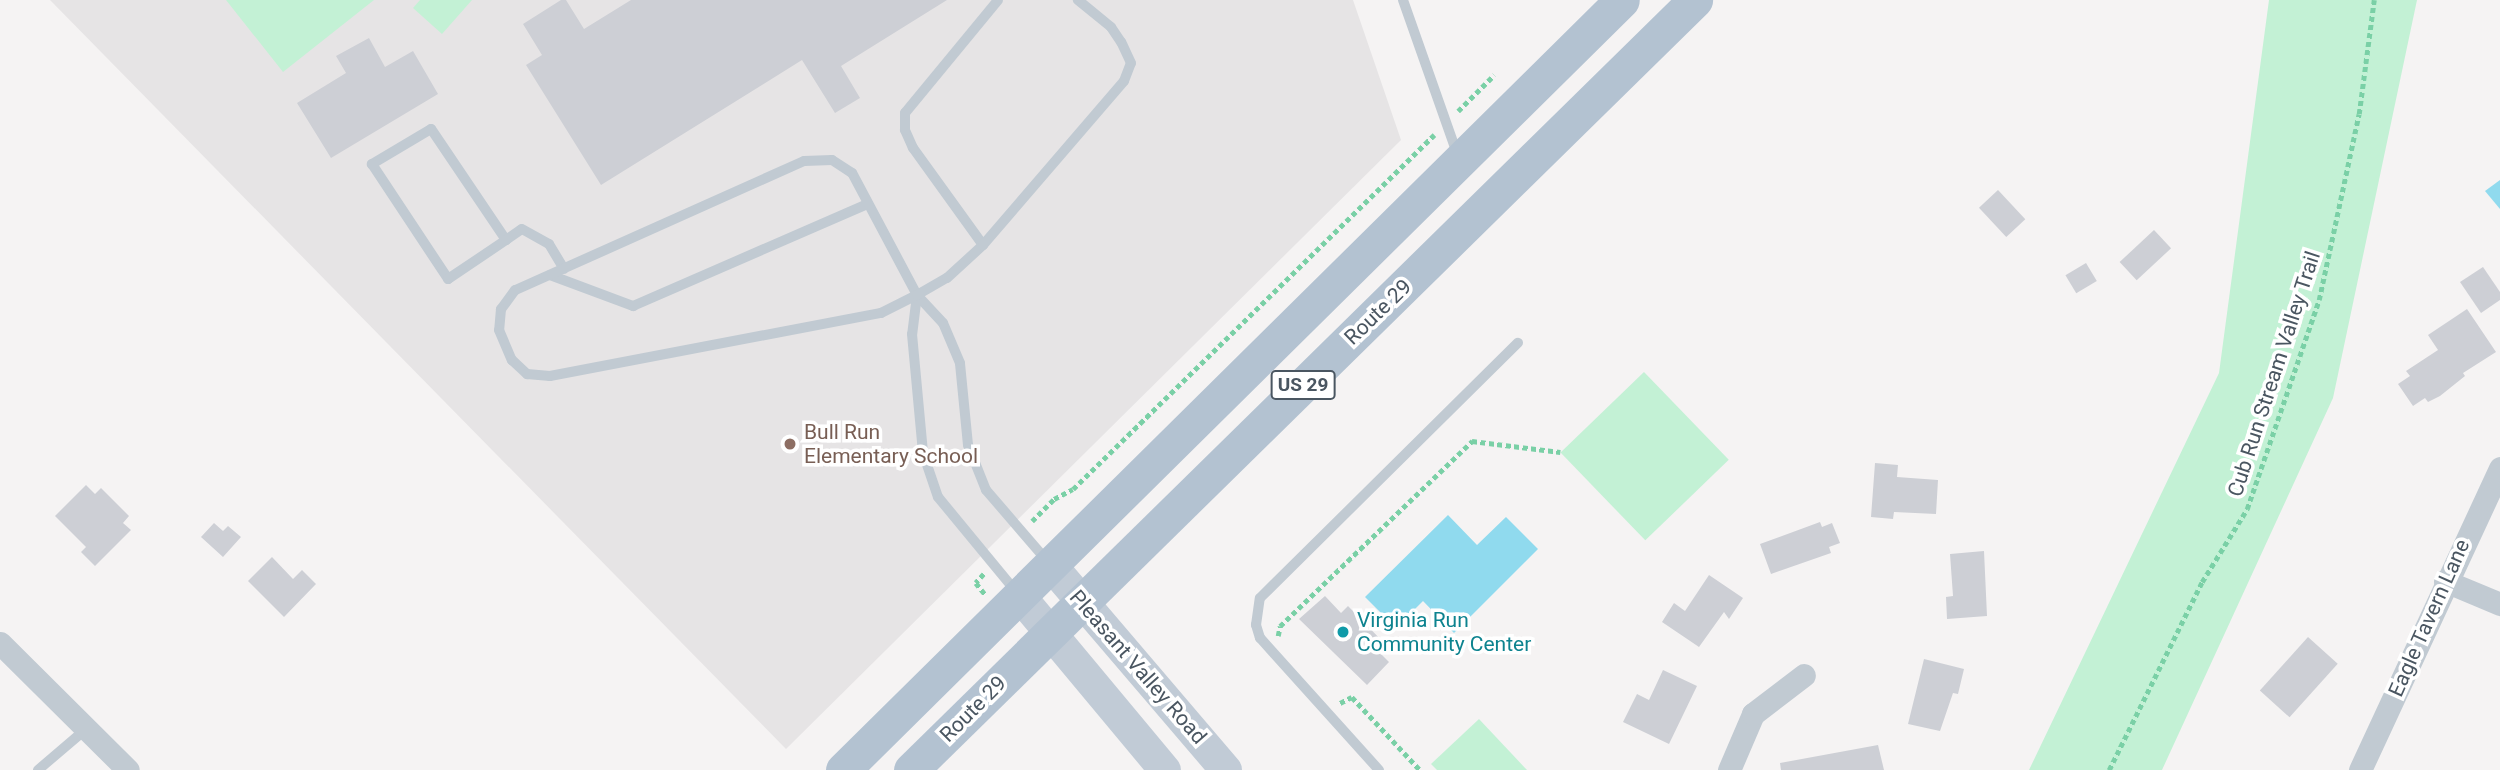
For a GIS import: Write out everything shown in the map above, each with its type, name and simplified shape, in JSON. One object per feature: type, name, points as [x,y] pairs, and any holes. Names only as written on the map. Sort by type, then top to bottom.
[{"type":"main road","name":"US 29","points":[[842,770],[1622,0]]},
{"type":"main road","name":"Route 29","points":[[911,770],[1695,0]]},
{"type":"main road","name":"Pleasant Valley Road","points":[[1049,564],[1226,770]]},
{"type":"main road","points":[[1019,595],[1165,770]]},
{"type":"street","name":"Eagle Tavern Lane","points":[[2361,770],[2445,581],[2500,468]]},
{"type":"street","points":[[2445,581],[2500,604]]},
{"type":"street","points":[[0,643],[128,770]]},
{"type":"street","points":[[1729,770],[1753,713],[1804,675]]},
{"type":"lane","points":[[982,245],[913,148],[905,130],[905,113],[998,0]]},
{"type":"lane","points":[[1049,564],[981,480],[968,445],[960,363],[943,323],[917,295],[852,173],[832,160],[804,161],[515,290],[501,309],[499,330],[504,345],[527,374],[551,376],[881,313],[917,295],[947,278],[982,245],[1124,81],[1130,63],[1121,42],[1111,27],[1077,0]]},
{"type":"lane","points":[[1403,0],[1460,161]]},
{"type":"lane","points":[[506,240],[431,129],[372,163],[448,279],[506,240],[522,229],[549,244],[564,269]]},
{"type":"lane","points":[[550,275],[633,306],[868,204]]},
{"type":"lane","points":[[917,295],[912,334],[923,453],[938,497],[1019,595]]},
{"type":"lane","points":[[1379,770],[1269,651],[1256,625],[1260,598],[1518,343]]},
{"type":"lane","points":[[38,770],[86,729]]},
{"type":"path","name":"Cub Run Stream Valley Trail","points":[[2109,770],[2202,582],[2247,509],[2319,300],[2360,114],[2374,0]]},
{"type":"path","points":[[1280,645],[1280,626],[1472,441],[1560,452]]},
{"type":"path","points":[[1322,585],[1329,591]]},
{"type":"path","points":[[1334,697],[1343,705],[1352,697],[1420,770]]},
{"type":"shaded area","name":"Bull Run Elementary School","points":[[50,0],[1353,0],[1401,140],[786,749]]},
{"type":"green space","points":[[226,0],[374,0],[283,72]]},
{"type":"green space","points":[[420,0],[472,0],[442,34],[413,8]]},
{"type":"green space","points":[[2269,0],[2417,0],[2333,398],[2162,770],[2029,770],[2219,373]]},
{"type":"green space","points":[[1644,372],[1729,460],[1645,540],[1561,453]]},
{"type":"green space","points":[[1479,719],[1527,770],[1437,770],[1431,764]]},
{"type":"water","points":[[2500,180],[2500,209],[2485,191]]},
{"type":"water","points":[[1448,515],[1477,545],[1506,517],[1538,549],[1454,633],[1423,601],[1396,628],[1365,597]]},
{"type":"building","points":[[561,0],[566,0],[584,29],[631,0],[947,0],[841,66],[860,98],[835,113],[802,60],[601,185],[526,65],[542,55],[523,24]]},
{"type":"building","points":[[369,38],[385,67],[413,51],[438,94],[331,158],[297,103],[346,73],[336,56]]},
{"type":"building","points":[[1998,190],[2025,219],[2006,237],[1979,208]]},
{"type":"building","points":[[2154,230],[2171,248],[2137,280],[2120,262]]},
{"type":"building","points":[[2086,263],[2097,281],[2076,293],[2065,275]]},
{"type":"building","points":[[2483,267],[2500,292],[2500,300],[2481,313],[2460,282]]},
{"type":"building","points":[[2467,309],[2496,352],[2463,373],[2465,376],[2440,396],[2428,402],[2425,398],[2413,406],[2398,384],[2410,376],[2406,371],[2438,350],[2428,335]]},
{"type":"building","points":[[1875,463],[1898,465],[1897,477],[1938,480],[1936,514],[1894,512],[1893,519],[1871,517]]},
{"type":"building","points":[[86,485],[95,494],[101,488],[129,516],[123,523],[131,530],[95,566],[81,552],[86,547],[55,516]]},
{"type":"building","points":[[1820,522],[1822,527],[1832,523],[1840,543],[1829,547],[1831,553],[1771,574],[1760,544]]},
{"type":"building","points":[[214,523],[223,531],[228,526],[241,537],[223,557],[201,537]]},
{"type":"building","points":[[1984,551],[1987,616],[1947,619],[1946,597],[1953,596],[1950,554]]},
{"type":"building","points":[[272,557],[293,579],[302,570],[316,584],[284,617],[248,581]]},
{"type":"building","points":[[1709,575],[1743,598],[1729,619],[1724,612],[1699,647],[1662,622],[1674,603],[1685,611]]},
{"type":"building","name":"Virginia Run Community Center","points":[[1325,596],[1341,613],[1348,606],[1387,646],[1380,653],[1389,662],[1367,685],[1299,619]]},
{"type":"building","points":[[2308,637],[2338,664],[2290,717],[2260,691]]},
{"type":"building","points":[[1924,659],[1964,669],[1958,694],[1953,693],[1940,731],[1908,724]]},
{"type":"building","points":[[1663,670],[1697,686],[1669,744],[1623,722],[1637,694],[1649,700]]},
{"type":"building","points":[[1878,745],[1884,770],[1781,770],[1780,763]]},
{"type":"place","name":"Bull Run Elementary School","points":[[790,444]]},
{"type":"place","name":"Virginia Run Community Center","points":[[1343,632]]}]
